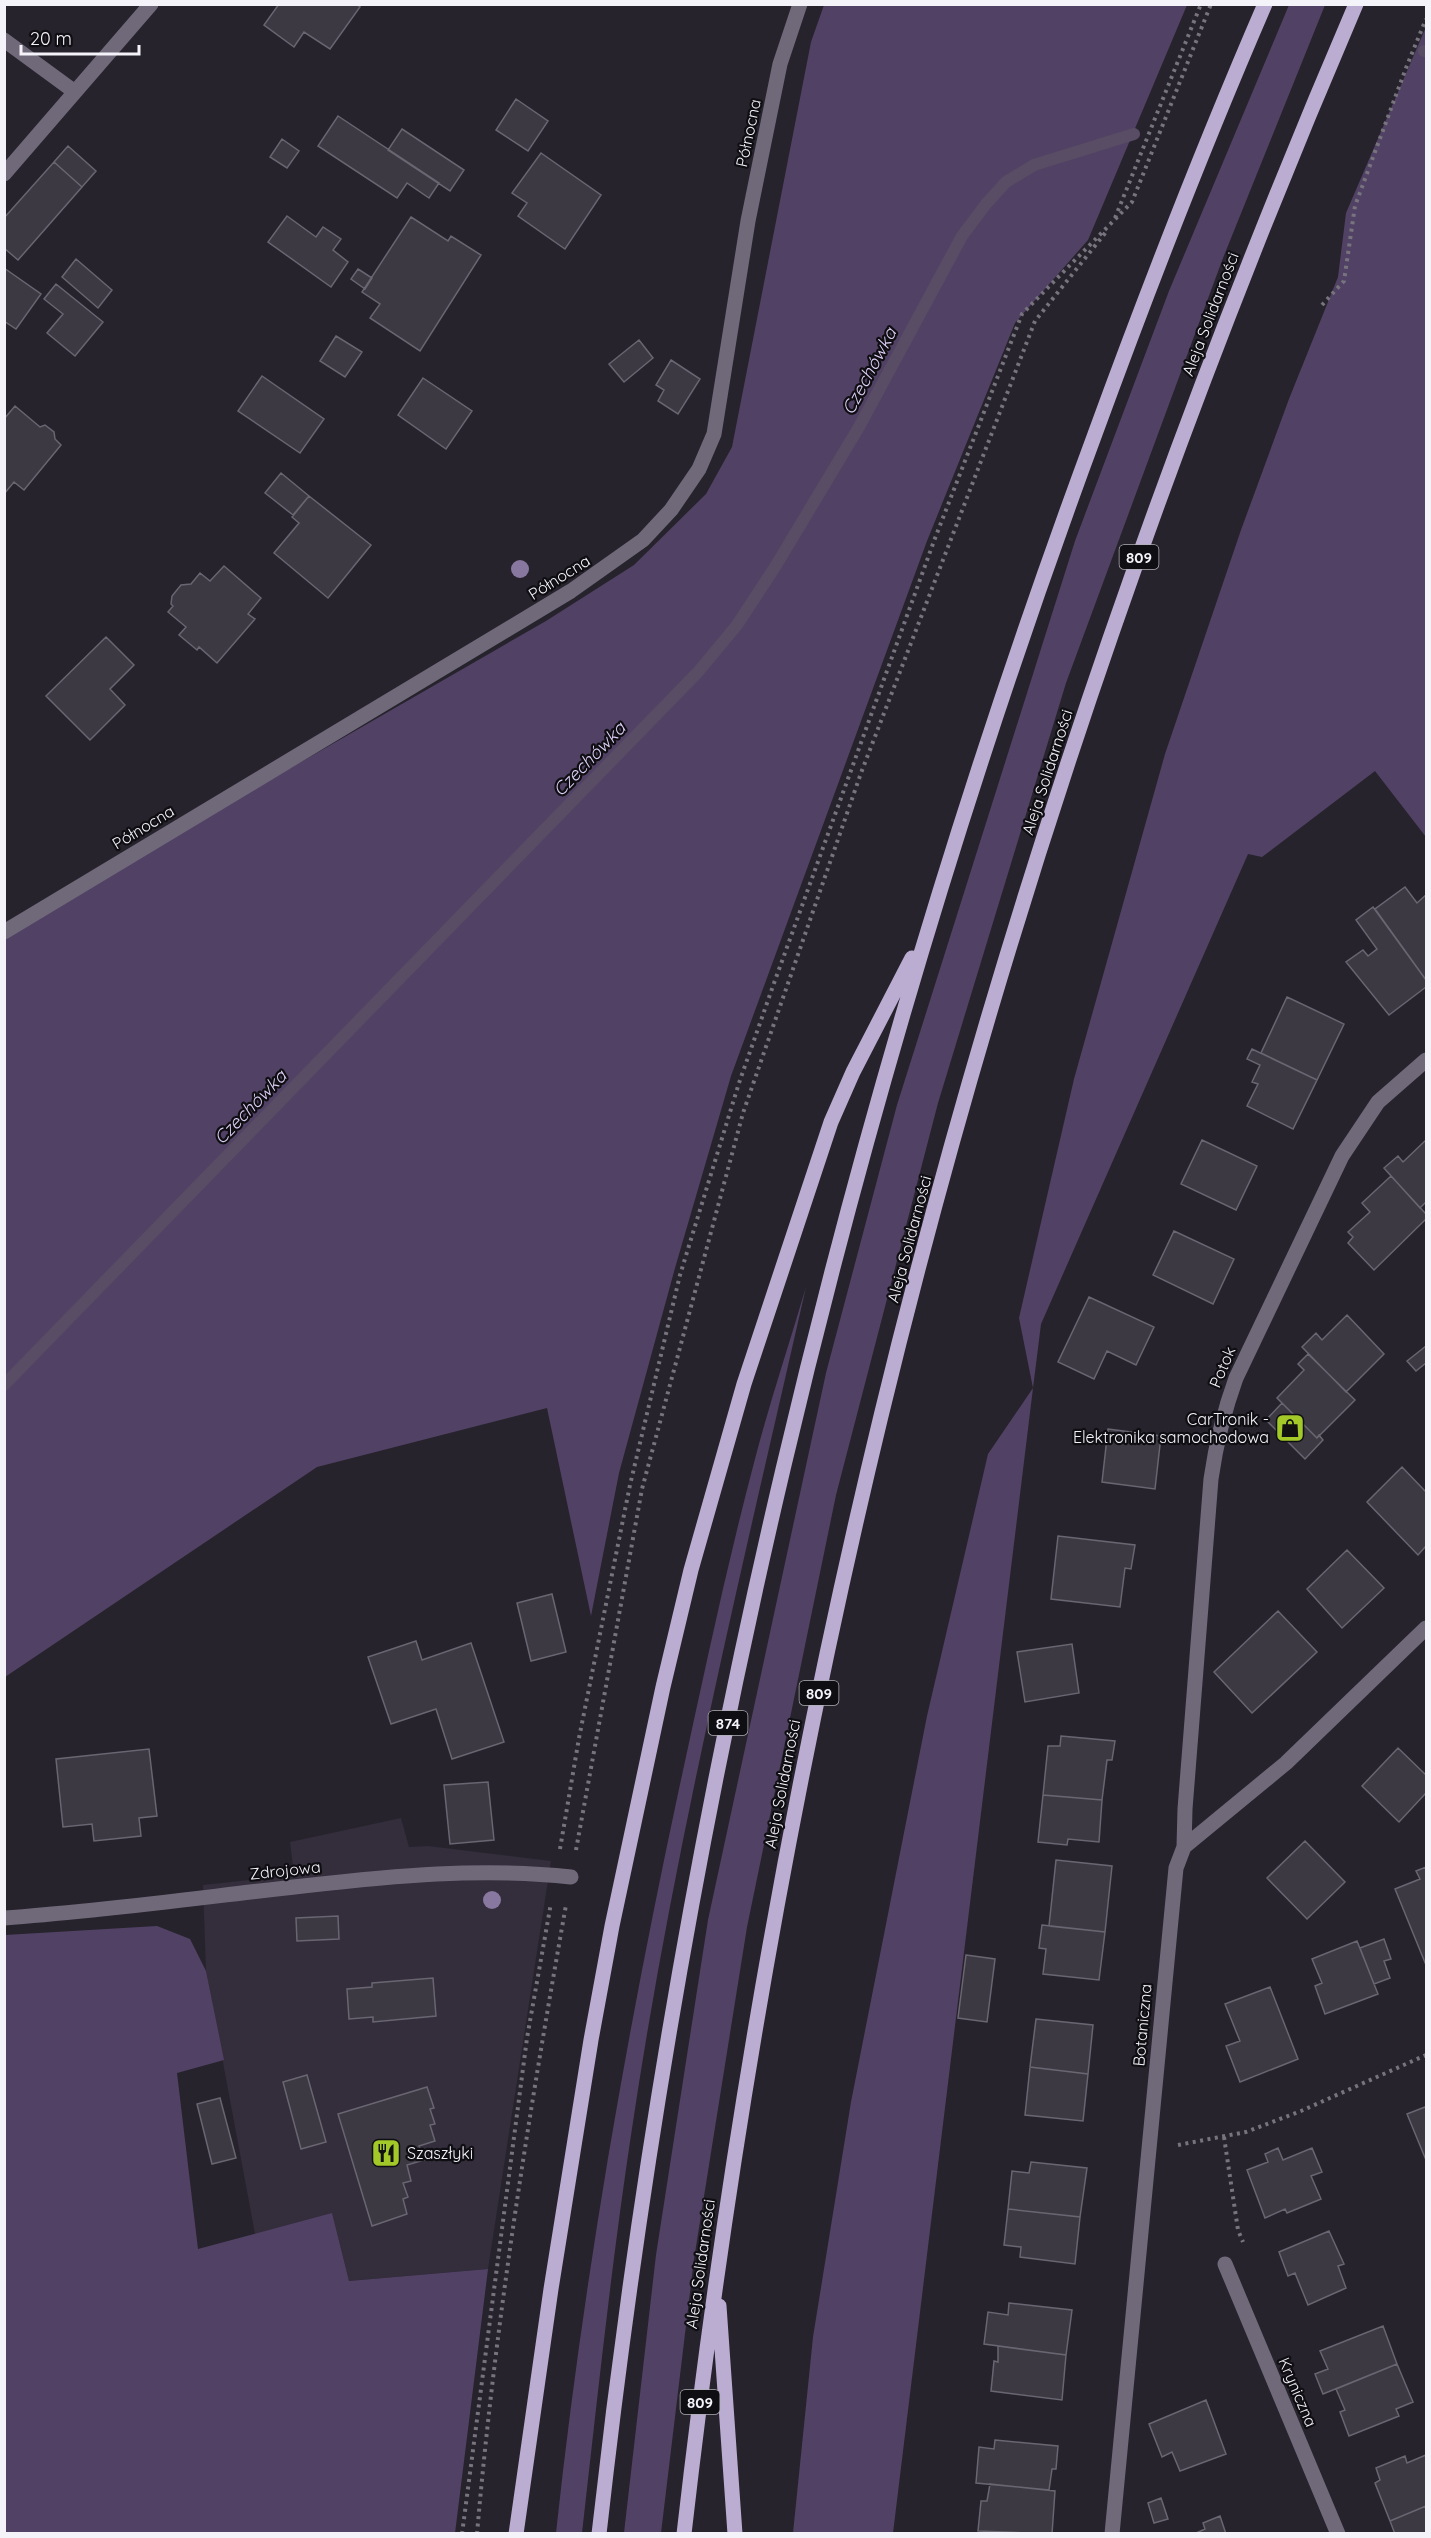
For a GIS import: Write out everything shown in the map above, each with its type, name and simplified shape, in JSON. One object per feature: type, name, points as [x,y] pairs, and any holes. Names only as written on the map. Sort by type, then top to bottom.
[{"type":"main road","points":[[516,2534],[550,2289],[612,1926],[663,1687],[691,1570],[744,1384],[831,1122],[853,1072],[928,928],[1000,701],[1070,500],[1159,263],[1265,4]]},
{"type":"main road","name":"Aleja Solidarności","points":[[684,2534],[717,2271],[769,1947],[823,1672],[883,1411],[959,1122],[1026,893],[1090,699],[1160,499],[1254,251],[1356,4]]},
{"type":"main road","name":"874","points":[[599,2534],[627,2308],[666,2048],[724,1739],[808,1366],[864,1149],[928,928]]},
{"type":"main road","points":[[717,2271],[735,2534]]},
{"type":"street","points":[[4,174],[151,4]]},
{"type":"street","name":"Północna","points":[[4,932],[571,591],[643,540],[671,510],[699,469],[714,434],[748,221],[780,64],[800,4]]},
{"type":"street","points":[[4,40],[75,92]]},
{"type":"street","name":"Potok","points":[[1184,1847],[1211,1479],[1217,1438],[1227,1403],[1236,1378],[1342,1156],[1378,1102],[1426,1060]]},
{"type":"street","points":[[1184,1847],[1286,1763],[1426,1628]]},
{"type":"street","name":"Botaniczna","points":[[1112,2534],[1172,1891],[1176,1868],[1184,1847]]},
{"type":"street","name":"Zdrojowa","points":[[4,1918],[376,1878],[493,1873],[563,1876]]},
{"type":"street","name":"Kryniczna","points":[[1225,2264],[1338,2534]]},
{"type":"path","points":[[462,2534],[527,2038],[563,1876],[642,1489],[743,1113],[861,774],[1035,321],[1113,220],[1201,4]]},
{"type":"path","points":[[477,2534],[483,2467],[515,2221],[546,2016],[579,1738],[632,1474],[680,1275],[739,1083],[930,552],[1022,314],[1132,202],[1211,4]]},
{"type":"path","points":[[1322,305],[1344,281],[1355,206],[1426,19]]},
{"type":"path","points":[[1175,2135],[1174,2146],[1246,2132],[1301,2111],[1426,2055]]},
{"type":"path","points":[[1224,2137],[1238,2230]]},
{"type":"shaded area","points":[[824,5],[1187,5],[1088,240],[1015,323],[927,541],[731,1076],[619,1473],[591,1616],[547,1408],[317,1467],[5,1677],[4,933],[546,621],[634,565],[706,494],[732,447],[811,42]]},
{"type":"shaded area","points":[[1289,5],[1325,5],[1223,258],[1066,683],[938,1103],[836,1495],[747,1927],[694,2259],[661,2533],[624,2533],[656,2255],[708,1920],[826,1373],[897,1105],[1075,541],[1169,291]]},
{"type":"shaded area","points":[[1426,27],[1426,837],[1375,771],[1262,857],[1248,854],[1041,1324],[1033,1388],[1019,1318],[1074,1079],[1165,754],[1241,530],[1289,399],[1338,277],[1346,213]]},
{"type":"shaded area","points":[[806,1287],[710,1710],[667,1922],[624,2185],[582,2533],[556,2533],[593,2253],[641,1974],[734,1541],[761,1437]]},
{"type":"shaded area","points":[[1033,1388],[893,2533],[793,2533],[813,2337],[851,2102],[927,1716],[988,1454]]},
{"type":"shaded area","points":[[401,1818],[409,1847],[428,1846],[551,1861],[488,2269],[349,2281],[332,2214],[255,2234],[206,1971],[203,1885],[294,1875],[290,1842]]},
{"type":"shaded area","points":[[157,1926],[190,1939],[206,1971],[224,2060],[177,2073],[198,2249],[332,2213],[349,2281],[488,2269],[455,2533],[5,2533],[5,1935]]},
{"type":"building","points":[[279,4],[356,4],[360,7],[330,49],[304,32],[294,47],[264,25]]},
{"type":"building","points":[[516,99],[548,121],[528,151],[496,130]]},
{"type":"building","points":[[338,116],[439,183],[429,198],[407,183],[397,198],[318,146]]},
{"type":"building","points":[[402,129],[464,170],[450,191],[388,150]]},
{"type":"building","points":[[282,139],[299,151],[287,168],[270,157]]},
{"type":"building","points":[[68,146],[96,171],[82,187],[54,162]]},
{"type":"building","points":[[541,153],[601,195],[565,249],[518,216],[527,203],[512,193]]},
{"type":"building","points":[[54,162],[82,187],[18,260],[4,248],[4,218]]},
{"type":"building","points":[[287,216],[316,237],[323,227],[341,239],[333,250],[348,262],[331,287],[268,242]]},
{"type":"building","points":[[411,217],[448,241],[451,236],[481,255],[420,351],[370,318],[380,304],[362,292]]},
{"type":"building","points":[[76,259],[112,290],[98,308],[62,277]]},
{"type":"building","points":[[4,268],[41,294],[16,329],[4,321]]},
{"type":"building","points":[[358,269],[372,278],[365,289],[351,279]]},
{"type":"building","points":[[56,284],[103,322],[75,356],[47,333],[63,314],[44,299]]},
{"type":"building","points":[[336,336],[362,352],[345,377],[320,361]]},
{"type":"building","points":[[639,340],[653,358],[624,382],[609,364]]},
{"type":"building","points":[[671,360],[700,379],[678,414],[658,401],[664,390],[656,385]]},
{"type":"building","points":[[262,376],[324,419],[300,453],[238,411]]},
{"type":"building","points":[[423,378],[472,411],[446,449],[398,415]]},
{"type":"building","points":[[15,406],[40,427],[45,425],[54,432],[55,439],[61,445],[24,490],[14,482],[4,494],[4,419]]},
{"type":"building","points":[[281,473],[309,496],[293,515],[265,493]]},
{"type":"building","points":[[309,496],[371,545],[328,598],[274,553],[299,523],[292,517]]},
{"type":"building","points":[[224,566],[261,598],[248,614],[255,619],[217,663],[199,647],[197,650],[179,635],[186,627],[168,612],[173,606],[172,596],[181,585],[191,584],[200,573],[210,581]]},
{"type":"building","points":[[106,637],[134,665],[110,689],[125,705],[90,740],[46,696]]},
{"type":"building","points":[[1405,887],[1417,903],[1426,895],[1426,980],[1375,909]]},
{"type":"building","points":[[1373,907],[1426,980],[1426,987],[1389,1015],[1346,962],[1363,950],[1368,956],[1377,949],[1356,920]]},
{"type":"building","points":[[1287,997],[1344,1024],[1317,1080],[1261,1053]]},
{"type":"building","points":[[1252,1049],[1317,1080],[1293,1129],[1247,1106],[1258,1084],[1252,1082],[1260,1065],[1247,1059]]},
{"type":"building","points":[[1202,1140],[1257,1166],[1236,1210],[1181,1184]]},
{"type":"building","points":[[1426,1140],[1426,1202],[1420,1208],[1384,1168],[1398,1156],[1403,1162]]},
{"type":"building","points":[[1391,1176],[1426,1214],[1426,1219],[1374,1270],[1348,1243],[1353,1237],[1348,1232],[1370,1212],[1362,1203]]},
{"type":"building","points":[[1174,1231],[1234,1259],[1213,1304],[1153,1275]]},
{"type":"building","points":[[1089,1297],[1154,1327],[1136,1365],[1107,1351],[1094,1379],[1058,1362]]},
{"type":"building","points":[[1347,1315],[1384,1354],[1346,1392],[1302,1347],[1316,1333],[1322,1340]]},
{"type":"building","points":[[1426,1346],[1426,1363],[1416,1371],[1407,1361]]},
{"type":"building","points":[[1308,1354],[1355,1400],[1317,1438],[1277,1398],[1304,1370],[1298,1364]]},
{"type":"building","name":"CarTronik - Elektronika samochodowa","points":[[1282,1403],[1317,1438],[1319,1435],[1323,1440],[1305,1459],[1266,1420]]},
{"type":"building","points":[[1108,1429],[1161,1436],[1155,1489],[1102,1482]]},
{"type":"building","points":[[1402,1467],[1426,1492],[1426,1546],[1418,1555],[1367,1502]]},
{"type":"building","points":[[1058,1536],[1135,1545],[1131,1569],[1125,1568],[1120,1607],[1051,1599]]},
{"type":"building","points":[[1347,1550],[1384,1588],[1342,1628],[1307,1589]]},
{"type":"building","points":[[552,1594],[566,1652],[531,1661],[517,1603]]},
{"type":"building","points":[[1278,1611],[1317,1652],[1252,1713],[1214,1672]]},
{"type":"building","points":[[416,1641],[422,1660],[471,1643],[504,1742],[452,1759],[436,1709],[391,1724],[368,1657]]},
{"type":"building","points":[[1072,1644],[1079,1693],[1025,1702],[1017,1652]]},
{"type":"building","points":[[1061,1736],[1115,1741],[1112,1760],[1107,1760],[1102,1800],[1043,1795],[1048,1746],[1060,1746]]},
{"type":"building","points":[[1398,1748],[1426,1775],[1426,1793],[1399,1822],[1362,1786]]},
{"type":"building","points":[[149,1749],[157,1816],[139,1818],[141,1836],[94,1841],[92,1824],[63,1827],[56,1759]]},
{"type":"building","points":[[488,1782],[494,1840],[450,1844],[444,1785]]},
{"type":"building","points":[[1043,1795],[1102,1800],[1099,1842],[1068,1839],[1067,1845],[1038,1842]]},
{"type":"building","points":[[1305,1841],[1345,1882],[1307,1919],[1267,1878]]},
{"type":"building","points":[[1056,1860],[1112,1866],[1105,1932],[1049,1926]]},
{"type":"building","points":[[1426,1867],[1426,1965],[1395,1889],[1420,1879],[1416,1871]]},
{"type":"building","points":[[338,1916],[339,1939],[297,1941],[296,1918]]},
{"type":"building","points":[[1042,1925],[1105,1932],[1099,1980],[1043,1974],[1046,1949],[1039,1948]]},
{"type":"building","points":[[1384,1939],[1391,1959],[1384,1961],[1390,1978],[1374,1984],[1360,1948]]},
{"type":"building","points":[[1357,1941],[1378,1994],[1325,2014],[1315,1986],[1322,1983],[1312,1959]]},
{"type":"building","points":[[966,1955],[995,1959],[987,2022],[958,2018]]},
{"type":"building","points":[[433,1978],[436,2016],[373,2022],[373,2017],[349,2019],[347,1989],[372,1987],[372,1983]]},
{"type":"building","points":[[1270,1987],[1298,2059],[1240,2082],[1226,2046],[1240,2041],[1225,2004]]},
{"type":"building","points":[[1036,2019],[1093,2025],[1088,2074],[1030,2067]]},
{"type":"building","points":[[1030,2067],[1088,2074],[1083,2121],[1025,2115]]},
{"type":"building","points":[[307,2075],[326,2142],[301,2149],[283,2082]]},
{"type":"building","name":"Szaszłyki","points":[[427,2087],[434,2108],[430,2109],[435,2124],[430,2125],[435,2141],[419,2146],[424,2160],[407,2165],[411,2181],[403,2183],[408,2197],[403,2199],[407,2214],[372,2226],[338,2114]]},
{"type":"building","points":[[220,2098],[236,2158],[212,2164],[197,2104]]},
{"type":"building","points":[[1425,2107],[1426,2109],[1426,2160],[1407,2114]]},
{"type":"building","points":[[1278,2148],[1283,2160],[1312,2148],[1322,2172],[1311,2176],[1321,2199],[1287,2213],[1285,2209],[1265,2218],[1247,2170],[1268,2162],[1265,2154]]},
{"type":"building","points":[[1031,2162],[1087,2168],[1080,2217],[1008,2209],[1012,2171],[1029,2173]]},
{"type":"building","points":[[1008,2209],[1080,2217],[1075,2264],[1020,2257],[1021,2247],[1004,2245]]},
{"type":"building","points":[[1329,2231],[1344,2264],[1338,2266],[1346,2288],[1308,2305],[1295,2273],[1288,2276],[1279,2252]]},
{"type":"building","points":[[1009,2303],[1072,2310],[1066,2355],[984,2344],[988,2312],[1008,2315]]},
{"type":"building","points":[[1383,2326],[1397,2364],[1323,2394],[1315,2374],[1328,2369],[1320,2351]]},
{"type":"building","points":[[998,2346],[1066,2355],[1062,2400],[991,2391],[994,2361],[998,2362]]},
{"type":"building","points":[[1397,2364],[1413,2402],[1396,2409],[1399,2416],[1349,2436],[1340,2412],[1345,2410],[1336,2389]]},
{"type":"building","points":[[1206,2400],[1226,2454],[1180,2471],[1172,2452],[1162,2457],[1149,2424]]},
{"type":"building","points":[[995,2440],[1058,2446],[1056,2469],[1052,2469],[1049,2490],[976,2483],[979,2447],[994,2449]]},
{"type":"building","points":[[1426,2455],[1426,2506],[1390,2521],[1375,2483],[1380,2480],[1376,2468],[1405,2456],[1407,2463]]},
{"type":"building","points":[[990,2484],[1055,2491],[1052,2534],[978,2531],[981,2501],[987,2501]]},
{"type":"building","points":[[1161,2498],[1168,2519],[1154,2523],[1148,2503]]},
{"type":"building","points":[[1426,2506],[1426,2534],[1395,2534],[1390,2521]]},
{"type":"building","points":[[1220,2516],[1226,2534],[1194,2534],[1205,2529],[1203,2523]]},
{"type":"waterway","name":"Czechówka","points":[[4,1385],[698,672],[737,625],[775,567],[859,427],[962,236],[986,204],[1006,182],[1034,165],[1134,134]]},
{"type":"place","name":"CarTronik - Elektronika samochodowa","points":[[1290,1428]]},
{"type":"place","name":"Szaszłyki","points":[[386,2153]]}]
